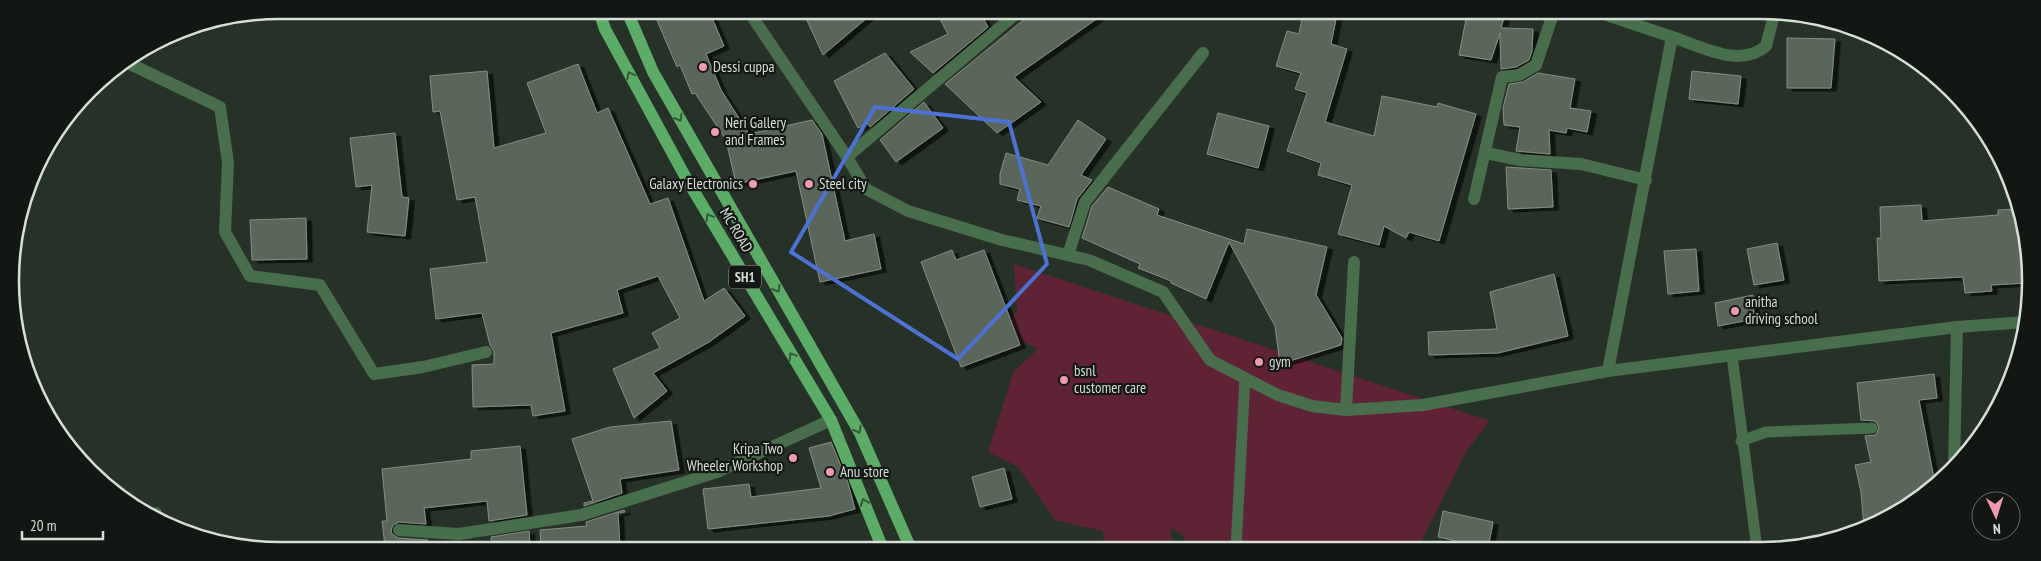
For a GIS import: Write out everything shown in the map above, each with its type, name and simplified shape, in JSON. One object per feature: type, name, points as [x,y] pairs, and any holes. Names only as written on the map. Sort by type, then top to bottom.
[{"type":"main road","name":"MC ROAD","points":[[601,19],[686,178],[831,420],[880,542]]},
{"type":"main road","name":"MC ROAD","points":[[631,19],[653,72],[860,433],[908,542]]},
{"type":"street","points":[[758,19],[847,156],[866,189],[908,211],[1002,240],[1089,260],[1164,292],[1210,360],[1278,395],[1312,406],[1346,410],[1423,405],[1608,371],[1957,327],[2019,323]]},
{"type":"street","points":[[847,156],[1010,19]]},
{"type":"street","points":[[1474,199],[1502,77],[1520,75],[1536,65],[1551,19]]},
{"type":"street","points":[[1619,19],[1726,55],[1753,56],[1766,46],[1773,19]]},
{"type":"street","points":[[1608,371],[1672,37]]},
{"type":"street","points":[[1068,255],[1085,202],[1203,53]]},
{"type":"street","points":[[132,65],[220,107],[228,163],[225,232],[250,276],[320,284],[374,374],[423,368],[486,352]]},
{"type":"street","points":[[1486,153],[1520,160],[1581,164],[1646,180]]},
{"type":"street","points":[[1346,410],[1354,262]]},
{"type":"street","points":[[1954,456],[1957,327]]},
{"type":"street","points":[[399,530],[459,534],[581,514],[717,472],[831,420]]},
{"type":"lane","points":[[1732,356],[1737,385],[1741,441],[1756,542]]},
{"type":"lane","points":[[1236,542],[1245,378]]},
{"type":"lane","points":[[1741,441],[1766,432],[1872,428]]},
{"type":"highlighted area","points":[[875,107],[1009,122],[1047,264],[958,359],[791,252]]},
{"type":"shaded area","points":[[1014,264],[1490,421],[1467,450],[1421,542],[1186,542],[1183,535],[1171,528],[1172,542],[1104,542],[1103,531],[1055,520],[1018,467],[988,452],[1014,371],[1038,349],[1003,332],[1017,310]]},
{"type":"building","points":[[656,19],[712,19],[724,46],[706,54],[721,90],[749,134],[812,120],[822,134],[845,241],[874,234],[881,269],[820,282],[796,171],[736,184],[726,140],[695,93],[692,94],[680,65],[677,67]]},
{"type":"building","points":[[806,19],[866,19],[823,55]]},
{"type":"building","points":[[940,19],[984,19],[988,27],[933,73],[910,52],[948,34]]},
{"type":"building","points":[[1025,19],[1096,19],[1014,77],[1041,102],[997,133],[945,84]]},
{"type":"building","points":[[1302,19],[1336,19],[1331,44],[1347,49],[1325,122],[1374,136],[1382,96],[1437,107],[1438,103],[1476,114],[1439,241],[1409,232],[1406,238],[1384,226],[1379,245],[1338,234],[1352,185],[1318,175],[1321,163],[1287,151],[1307,93],[1295,89],[1301,73],[1276,66],[1287,31],[1299,34]]},
{"type":"building","points":[[1466,19],[1504,19],[1501,28],[1533,29],[1532,51],[1529,60],[1516,67],[1501,69],[1500,33],[1491,60],[1459,55]]},
{"type":"building","points":[[1787,38],[1835,39],[1831,88],[1787,88]]},
{"type":"building","points":[[885,53],[914,89],[870,127],[867,123],[858,128],[834,81]]},
{"type":"building","points":[[578,64],[597,113],[608,108],[650,204],[668,198],[704,301],[724,288],[745,316],[709,342],[653,373],[667,391],[634,418],[613,369],[660,348],[652,333],[680,318],[658,276],[617,290],[623,313],[551,333],[565,411],[533,416],[531,405],[473,407],[472,365],[494,364],[494,351],[490,345],[482,313],[436,319],[430,269],[487,262],[475,197],[457,200],[440,111],[433,112],[430,76],[487,71],[494,148],[546,133],[527,83]]},
{"type":"building","points":[[1692,71],[1741,76],[1738,104],[1689,99]]},
{"type":"building","points":[[1538,73],[1575,79],[1570,108],[1591,111],[1587,132],[1567,128],[1566,133],[1549,130],[1550,154],[1516,151],[1520,127],[1504,125],[1503,108],[1509,84],[1523,82]]},
{"type":"building","points":[[924,102],[943,128],[896,162],[880,140]]},
{"type":"building","points":[[1218,113],[1269,126],[1258,168],[1207,154]]},
{"type":"building","points":[[1078,120],[1106,139],[1081,175],[1092,180],[1077,199],[1069,227],[1037,218],[1041,206],[1017,200],[1020,189],[1000,184],[1000,174],[1006,153],[1048,165]]},
{"type":"building","points":[[395,133],[402,197],[409,198],[405,236],[367,232],[372,185],[356,187],[350,138]]},
{"type":"building","points":[[1506,167],[1551,170],[1553,207],[1508,209]]},
{"type":"building","points":[[1108,187],[1159,209],[1157,215],[1244,244],[1247,229],[1327,247],[1316,295],[1342,338],[1341,345],[1280,364],[1275,326],[1229,242],[1206,299],[1171,283],[1171,281],[1138,268],[1140,264],[1082,238],[1092,206]]},
{"type":"building","points":[[1921,205],[1922,221],[1998,215],[1998,210],[2012,209],[2020,246],[2022,283],[1991,285],[1992,291],[1965,293],[1963,277],[1879,281],[1877,238],[1881,238],[1880,207]]},
{"type":"building","points":[[306,218],[307,259],[252,260],[250,220]]},
{"type":"building","points":[[1777,243],[1784,280],[1754,285],[1747,249]]},
{"type":"building","points":[[1696,249],[1699,291],[1668,294],[1664,251]]},
{"type":"building","points":[[952,250],[956,260],[984,250],[1020,345],[961,367],[921,262]]},
{"type":"building","points":[[1554,274],[1568,336],[1498,353],[1429,355],[1428,332],[1497,329],[1490,292]]},
{"type":"building","name":"anitha driving school","points":[[1753,295],[1754,319],[1718,326],[1715,303]]},
{"type":"building","points":[[1934,374],[1937,398],[1919,400],[1934,477],[1906,498],[1863,521],[1861,492],[1855,465],[1871,462],[1865,436],[1876,435],[1879,427],[1875,421],[1861,420],[1857,383]]},
{"type":"building","points":[[671,421],[679,470],[620,479],[622,493],[584,506],[584,503],[593,501],[572,439],[610,427]]},
{"type":"building","points":[[831,442],[848,483],[855,509],[829,516],[708,529],[703,489],[749,484],[751,497],[821,488],[809,448]]},
{"type":"building","points":[[520,446],[527,515],[489,521],[487,501],[424,508],[426,524],[399,522],[393,525],[391,530],[392,534],[398,538],[428,540],[428,542],[385,542],[382,521],[387,521],[382,469],[471,459],[471,451]]},
{"type":"building","points":[[1004,468],[1012,499],[980,507],[972,477]]},
{"type":"building","points":[[624,510],[625,512],[618,513],[620,542],[541,542],[540,530],[587,526],[586,522]]},
{"type":"building","points":[[1443,511],[1493,522],[1489,542],[1461,542],[1438,537]]},
{"type":"building","points":[[529,531],[530,542],[492,542],[491,537]]},
{"type":"place","name":"Dessi cuppa","points":[[703,67]]},
{"type":"place","name":"Neri Gallery and Frames","points":[[715,132]]},
{"type":"place","name":"Galaxy Electronics","points":[[753,184]]},
{"type":"place","name":"Steel city","points":[[809,184]]},
{"type":"place","name":"anitha driving school","points":[[1735,311]]},
{"type":"place","name":"gym","points":[[1259,362]]},
{"type":"place","name":"bsnl customer care","points":[[1064,380]]},
{"type":"place","name":"Kripa Two Wheeler Workshop","points":[[793,458]]},
{"type":"place","name":"Anu store","points":[[830,472]]}]
